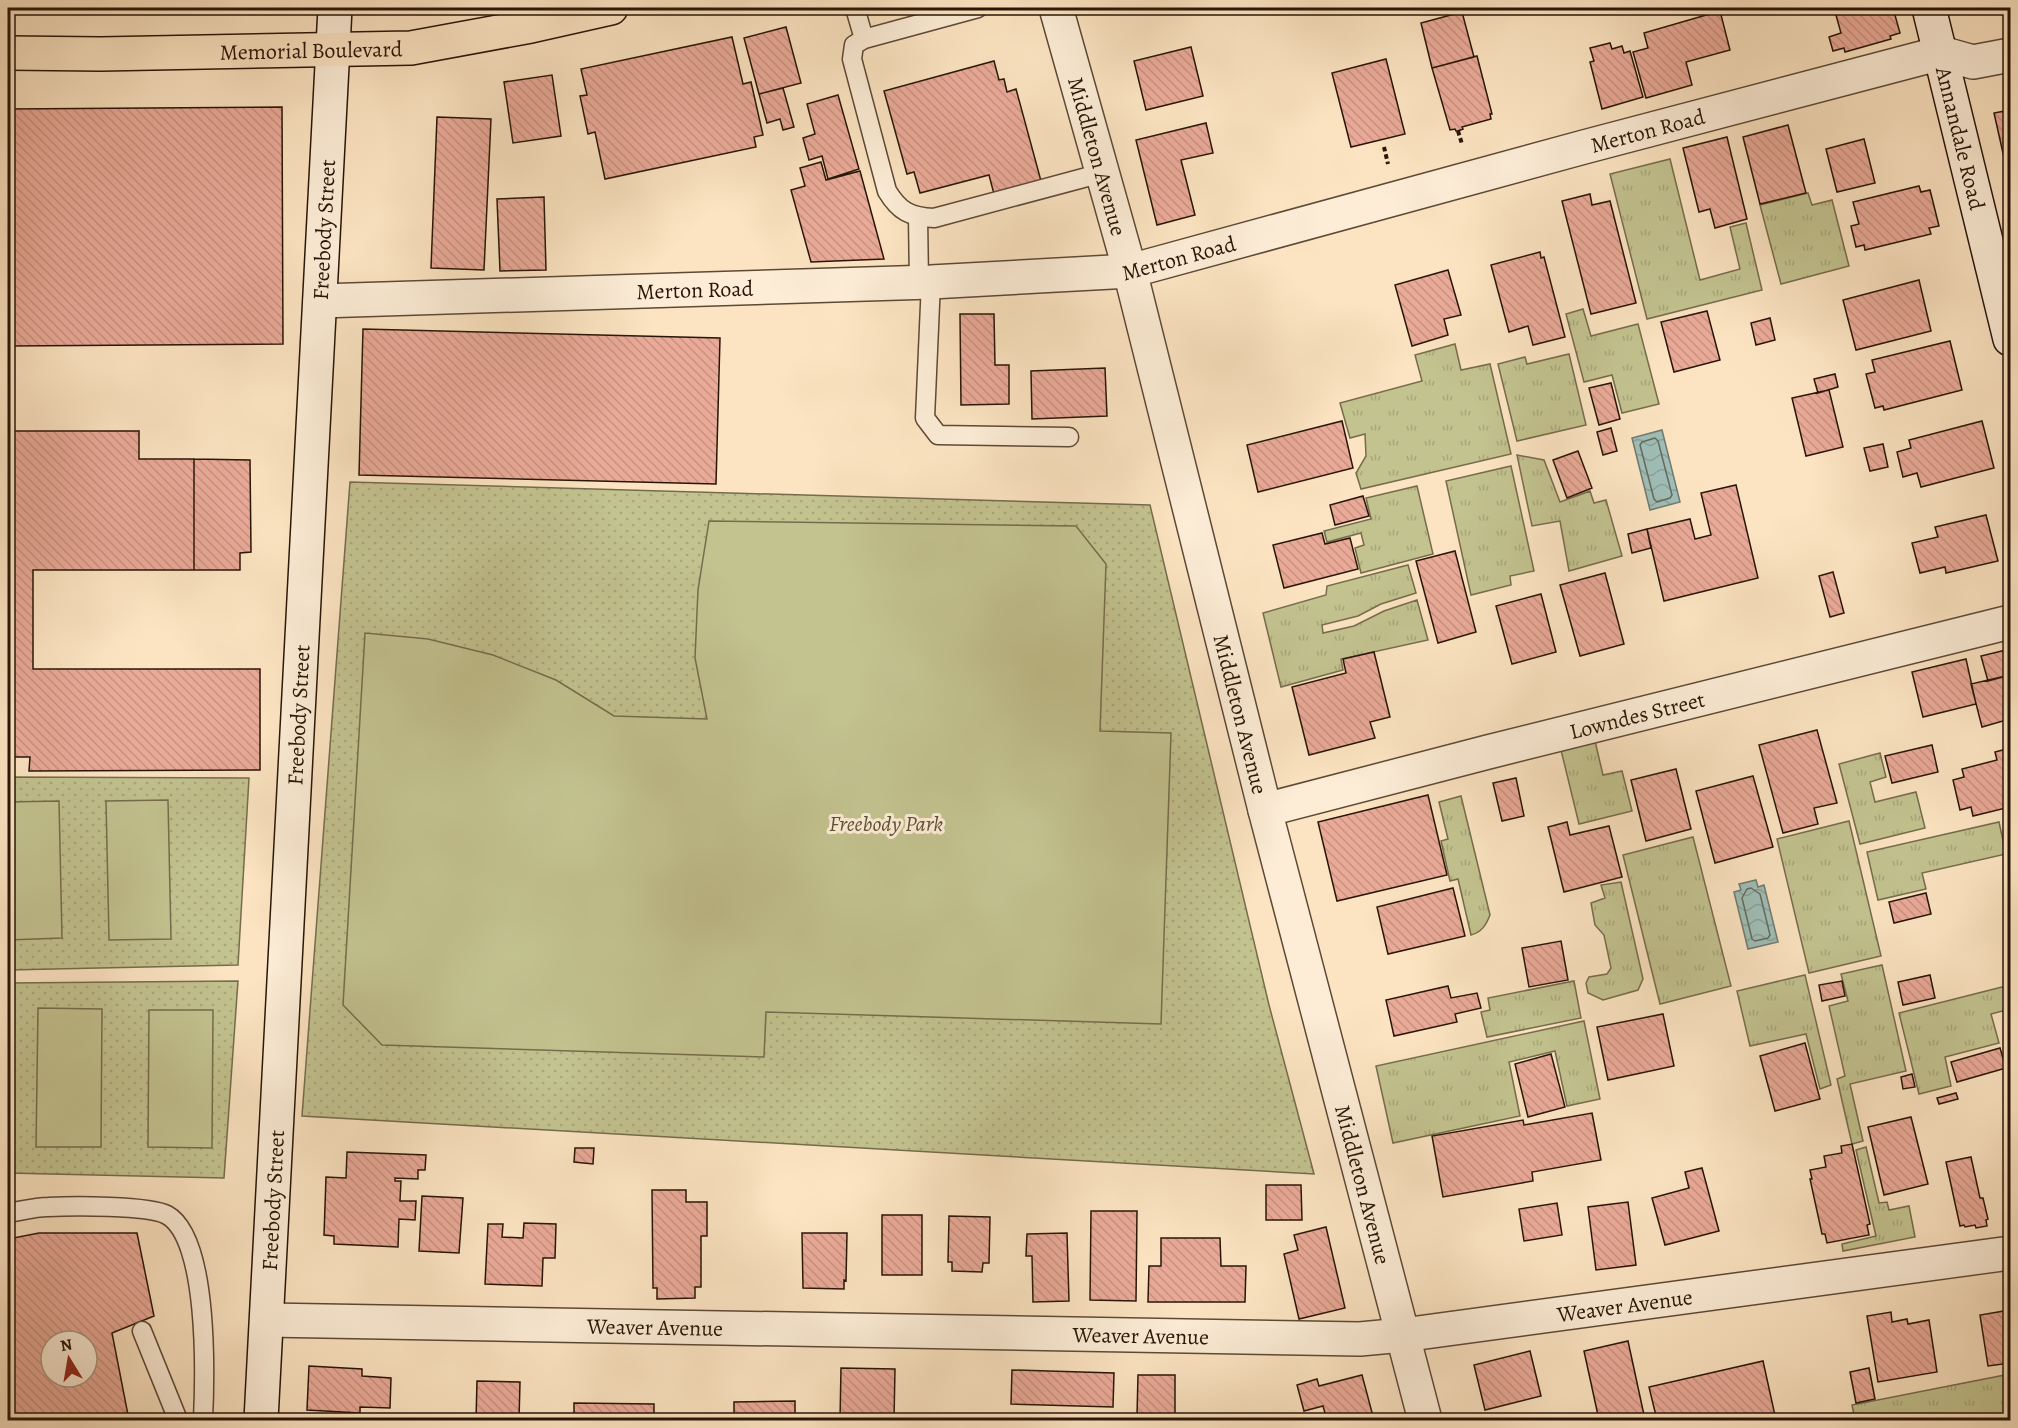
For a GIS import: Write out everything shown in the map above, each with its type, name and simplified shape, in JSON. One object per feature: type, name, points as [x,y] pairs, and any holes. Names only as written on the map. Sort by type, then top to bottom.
[{"type":"main road","name":"Memorial Boulevard","points":[[8,53],[101,54],[411,48],[531,26],[611,8]]},
{"type":"street","name":"Freebody Street","points":[[261,1420],[335,8]]},
{"type":"street","name":"Middleton Avenue","points":[[1056,8],[1130,272],[1265,810],[1425,1420]]},
{"type":"street","name":"Annandale Road","points":[[1929,8],[2010,339]]},
{"type":"street","points":[[1941,53],[1973,62],[2010,55]]},
{"type":"street","name":"Merton Road","points":[[320,301],[925,282],[1130,272],[1606,141],[1941,53]]},
{"type":"street","name":"Lowndes Street","points":[[1265,810],[2010,622]]},
{"type":"street","name":"Weaver Avenue","points":[[267,1320],[1360,1339],[2010,1253]]},
{"type":"lane","points":[[855,8],[864,39]]},
{"type":"lane","points":[[978,8],[864,39],[854,45],[852,59],[887,191],[897,207],[918,217],[934,218],[1102,173]]},
{"type":"lane","points":[[918,217],[925,282],[925,418],[938,435],[1069,437]]},
{"type":"lane","points":[[8,1213],[47,1207],[138,1208],[166,1214],[177,1223],[192,1254],[203,1323],[203,1420]]},
{"type":"lane","points":[[142,1330],[178,1420]]},
{"type":"green space","points":[[1670,159],[1700,280],[1740,269],[1730,227],[1746,223],[1762,290],[1647,319],[1610,174]]},
{"type":"green space","points":[[1808,193],[1812,205],[1832,200],[1849,266],[1781,284],[1760,205]]},
{"type":"green space","points":[[1583,309],[1591,336],[1638,324],[1659,404],[1622,413],[1612,375],[1584,382],[1566,314]]},
{"type":"green space","points":[[1455,344],[1461,370],[1490,364],[1511,454],[1361,489],[1356,473],[1366,456],[1365,434],[1350,438],[1340,403],[1422,381],[1415,355]]},
{"type":"green space","points":[[1569,354],[1586,425],[1517,441],[1498,364],[1525,357],[1527,364]]},
{"type":"green space","points":[[1517,455],[1544,460],[1560,502],[1590,491],[1594,503],[1606,500],[1622,556],[1569,571],[1560,521],[1532,526]]},
{"type":"green space","points":[[1511,466],[1534,571],[1510,576],[1511,585],[1471,595],[1446,481]]},
{"type":"green space","name":"Freebody Park","points":[[350,482],[1150,505],[1269,1005],[1314,1174],[302,1116]]},
{"type":"green space","points":[[1417,486],[1433,554],[1361,573],[1355,548],[1364,545],[1361,533],[1327,542],[1324,531],[1371,519],[1366,498]]},
{"type":"green space","points":[[709,521],[1076,526],[1106,564],[1100,731],[1171,733],[1161,1024],[766,1012],[764,1057],[382,1045],[343,1005],[365,633],[428,639],[493,655],[556,680],[614,716],[707,719],[695,658],[698,590]]},
{"type":"green space","points":[[1408,565],[1416,593],[1381,604],[1358,616],[1322,625],[1323,633],[1354,626],[1384,611],[1417,600],[1428,640],[1341,659],[1343,670],[1281,687],[1263,613],[1326,595],[1327,586]]},
{"type":"green space","points":[[1595,741],[1603,775],[1622,771],[1632,811],[1579,824],[1561,750]]},
{"type":"green space","points":[[1880,753],[1886,777],[1870,782],[1875,802],[1916,792],[1925,828],[1860,844],[1839,764]]},
{"type":"green space","points":[[8,777],[249,778],[238,965],[8,970]]},
{"type":"green space","points":[[1461,796],[1490,915],[1483,928],[1471,935],[1458,879],[1450,881],[1441,841],[1448,839],[1439,802]]},
{"type":"green space","points":[[168,800],[171,939],[109,940],[106,801]]},
{"type":"green space","points":[[59,801],[62,938],[8,940],[8,802]]},
{"type":"green space","points":[[1849,821],[1881,956],[1809,973],[1777,839]]},
{"type":"green space","points":[[1999,822],[2006,854],[1922,873],[1926,889],[1878,900],[1867,852]]},
{"type":"green space","points":[[1693,837],[1731,986],[1660,1004],[1623,855]]},
{"type":"green space","points":[[1621,882],[1643,979],[1638,990],[1603,1000],[1588,993],[1586,983],[1589,977],[1607,974],[1611,968],[1604,935],[1595,925],[1591,903],[1605,898],[1601,885]]},
{"type":"green space","points":[[1882,965],[1906,1071],[1850,1084],[1863,1141],[1852,1144],[1837,1079],[1845,1076],[1829,1006],[1848,1001],[1841,974]]},
{"type":"green space","points":[[1805,975],[1831,1085],[1820,1089],[1806,1034],[1750,1046],[1737,991]]},
{"type":"green space","points":[[238,981],[224,1178],[8,1173],[8,983]]},
{"type":"green space","points":[[1574,981],[1581,1018],[1487,1037],[1481,1012],[1490,1010],[1488,998]]},
{"type":"green space","points":[[2010,985],[2010,1009],[1991,1014],[1999,1043],[1945,1057],[1951,1086],[1919,1094],[1899,1013]]},
{"type":"green space","points":[[38,1008],[102,1009],[101,1147],[36,1147]]},
{"type":"green space","points":[[149,1010],[213,1010],[212,1148],[148,1147]]},
{"type":"green space","points":[[1584,1021],[1600,1099],[1567,1106],[1555,1051],[1509,1062],[1520,1116],[1393,1143],[1376,1066]]},
{"type":"green space","points":[[1866,1147],[1879,1203],[1887,1202],[1889,1210],[1909,1206],[1915,1237],[1843,1251],[1842,1244],[1876,1236],[1856,1150]]},
{"type":"green space","points":[[2010,1374],[2010,1420],[1855,1420],[1852,1405]]},
{"type":"water","points":[[1662,430],[1680,502],[1650,510],[1632,438]]},
{"type":"water","points":[[1756,880],[1758,887],[1764,885],[1778,942],[1748,949],[1734,892],[1741,890],[1739,884]]},
{"type":"building","points":[[1834,8],[1893,8],[1900,33],[1890,36],[1891,39],[1845,52],[1844,48],[1833,51],[1829,37],[1841,33]]},
{"type":"building","points":[[1720,11],[1730,50],[1686,62],[1692,85],[1646,98],[1633,52],[1648,48],[1644,33]]},
{"type":"building","points":[[1462,12],[1474,57],[1432,68],[1421,23]]},
{"type":"building","points":[[786,27],[801,83],[759,94],[744,38]]},
{"type":"building","points":[[732,37],[743,84],[751,82],[763,135],[754,137],[756,147],[605,179],[595,132],[588,134],[580,96],[587,95],[581,69]]},
{"type":"building","points":[[1610,43],[1612,49],[1622,46],[1624,53],[1630,51],[1643,97],[1602,109],[1590,62],[1594,61],[1590,48]]},
{"type":"building","points":[[1191,47],[1203,96],[1146,110],[1134,61]]},
{"type":"building","points":[[1477,56],[1492,114],[1490,114],[1491,119],[1462,127],[1463,129],[1458,131],[1450,130],[1432,68]]},
{"type":"building","points":[[1386,59],[1405,134],[1351,147],[1332,73]]},
{"type":"building","points":[[994,61],[999,80],[1004,79],[1007,92],[1016,89],[1041,181],[994,194],[989,175],[920,193],[914,172],[907,174],[884,91]]},
{"type":"building","points":[[552,75],[561,136],[513,143],[504,82]]},
{"type":"building","points":[[783,88],[794,127],[783,130],[780,119],[767,123],[759,94]]},
{"type":"building","points":[[838,95],[859,169],[828,179],[822,156],[809,160],[803,138],[815,134],[807,104]]},
{"type":"building","points":[[282,107],[283,344],[8,346],[8,109]]},
{"type":"building","points":[[2010,110],[2010,161],[2005,162],[1994,113]]},
{"type":"building","points":[[437,117],[491,119],[484,270],[431,268]]},
{"type":"building","points":[[1206,123],[1213,153],[1181,160],[1195,215],[1157,225],[1136,140]]},
{"type":"building","points":[[1788,125],[1806,193],[1760,204],[1743,137]]},
{"type":"building","points":[[1727,137],[1747,219],[1715,228],[1710,209],[1699,212],[1683,148]]},
{"type":"building","points":[[1864,139],[1875,183],[1837,192],[1826,149]]},
{"type":"building","points":[[821,162],[826,180],[860,171],[884,259],[811,262],[791,190],[805,186],[800,168]]},
{"type":"building","points":[[1919,186],[1921,192],[1930,190],[1939,226],[1929,228],[1931,234],[1865,250],[1864,245],[1856,247],[1851,226],[1859,224],[1853,202]]},
{"type":"building","points":[[1590,194],[1592,205],[1610,201],[1636,303],[1591,314],[1562,201]]},
{"type":"building","points":[[544,197],[546,270],[500,271],[497,199]]},
{"type":"building","points":[[1540,252],[1541,258],[1544,257],[1565,337],[1533,345],[1528,326],[1509,332],[1491,265]]},
{"type":"building","points":[[1448,270],[1461,315],[1444,319],[1448,335],[1412,346],[1395,285]]},
{"type":"building","points":[[1919,280],[1931,331],[1856,350],[1843,300]]},
{"type":"building","points":[[1707,311],[1720,360],[1674,372],[1661,322]]},
{"type":"building","points":[[960,314],[994,314],[995,365],[1009,365],[1009,404],[961,405]]},
{"type":"building","points":[[1770,318],[1775,340],[1756,345],[1751,323]]},
{"type":"building","points":[[363,329],[720,338],[716,484],[359,475]]},
{"type":"building","points":[[1950,341],[1962,390],[1884,410],[1883,406],[1875,408],[1866,374],[1875,372],[1872,360]]},
{"type":"building","points":[[1105,368],[1107,416],[1032,419],[1031,371]]},
{"type":"building","points":[[1835,374],[1838,387],[1818,393],[1814,379]]},
{"type":"building","points":[[1611,383],[1620,419],[1599,425],[1589,388]]},
{"type":"building","points":[[1829,390],[1843,447],[1806,456],[1792,398]]},
{"type":"building","points":[[1342,421],[1353,468],[1258,492],[1247,445]]},
{"type":"building","points":[[1982,421],[1994,468],[1921,487],[1917,473],[1903,477],[1897,452],[1911,448],[1909,440]]},
{"type":"building","points":[[1611,428],[1617,451],[1603,455],[1597,432]]},
{"type":"building","points":[[8,431],[139,431],[139,459],[194,459],[194,570],[33,570],[33,669],[260,669],[260,770],[29,771],[30,757],[8,757]]},
{"type":"building","points":[[1883,444],[1888,467],[1870,471],[1864,448]]},
{"type":"building","points":[[1578,451],[1592,488],[1567,498],[1553,460]]},
{"type":"building","points":[[194,459],[250,460],[251,552],[240,553],[240,570],[194,570]]},
{"type":"building","points":[[1736,485],[1758,578],[1664,601],[1647,529],[1690,519],[1695,539],[1711,535],[1701,493]]},
{"type":"building","points":[[1363,496],[1369,516],[1335,525],[1330,505]]},
{"type":"building","points":[[1986,515],[1998,561],[1946,573],[1945,567],[1920,573],[1912,543],[1938,537],[1935,527]]},
{"type":"building","points":[[1647,529],[1651,548],[1632,553],[1628,534]]},
{"type":"building","points":[[1322,533],[1325,544],[1350,538],[1358,569],[1284,588],[1273,545]]},
{"type":"building","points":[[1455,551],[1476,632],[1438,643],[1416,561]]},
{"type":"building","points":[[1833,572],[1844,613],[1830,617],[1819,576]]},
{"type":"building","points":[[1605,573],[1624,644],[1580,656],[1560,585]]},
{"type":"building","points":[[1541,594],[1556,652],[1512,664],[1496,606]]},
{"type":"building","points":[[2010,649],[2010,675],[1988,681],[1981,656]]},
{"type":"building","points":[[1374,652],[1390,717],[1370,722],[1375,738],[1309,755],[1292,687],[1346,673],[1343,659]]},
{"type":"building","points":[[1966,659],[1976,704],[1923,717],[1912,672]]},
{"type":"building","points":[[2010,675],[2010,719],[1982,727],[1971,684]]},
{"type":"building","points":[[1817,730],[1837,803],[1814,808],[1818,824],[1783,833],[1759,745]]},
{"type":"building","points":[[1932,745],[1938,772],[1892,783],[1885,756]]},
{"type":"building","points":[[2010,748],[2010,807],[1973,816],[1971,807],[1960,810],[1953,780],[1964,777],[1962,769],[1997,760],[1995,752]]},
{"type":"building","points":[[1676,769],[1691,829],[1646,841],[1631,780]]},
{"type":"building","points":[[1753,776],[1773,847],[1715,863],[1696,791]]},
{"type":"building","points":[[1516,778],[1524,816],[1502,821],[1493,783]]},
{"type":"building","points":[[1428,795],[1447,875],[1337,901],[1318,822]]},
{"type":"building","points":[[1567,822],[1570,835],[1609,826],[1622,877],[1564,892],[1548,827]]},
{"type":"building","points":[[2010,823],[2010,853],[2004,824]]},
{"type":"building","points":[[1453,888],[1465,936],[1388,954],[1377,907]]},
{"type":"building","points":[[1926,893],[1931,914],[1894,923],[1889,902]]},
{"type":"building","points":[[1561,941],[1568,980],[1529,987],[1522,948]]},
{"type":"building","points":[[1930,975],[1935,998],[1903,1005],[1898,982]]},
{"type":"building","points":[[1842,981],[1845,996],[1822,1001],[1819,985]]},
{"type":"building","points":[[1448,986],[1451,998],[1477,993],[1481,1008],[1455,1014],[1457,1022],[1394,1036],[1386,1000]]},
{"type":"building","points":[[1663,1014],[1674,1066],[1608,1080],[1597,1027]]},
{"type":"building","points":[[1805,1043],[1820,1099],[1775,1111],[1760,1056]]},
{"type":"building","points":[[2000,1048],[2006,1068],[1957,1082],[1951,1062]]},
{"type":"building","points":[[1551,1054],[1565,1107],[1528,1117],[1515,1064]]},
{"type":"building","points":[[1912,1074],[1915,1087],[1903,1089],[1901,1077]]},
{"type":"building","points":[[1956,1093],[1958,1099],[1939,1104],[1937,1098]]},
{"type":"building","points":[[1592,1113],[1601,1160],[1532,1172],[1533,1181],[1443,1197],[1432,1136],[1523,1120],[1524,1125]]},
{"type":"building","points":[[1911,1117],[1928,1184],[1884,1195],[1868,1127]]},
{"type":"building","points":[[1852,1144],[1870,1224],[1867,1225],[1869,1235],[1827,1243],[1825,1234],[1822,1234],[1810,1170],[1826,1167],[1824,1156],[1842,1153],[1841,1146]]},
{"type":"building","points":[[575,1148],[594,1148],[593,1164],[574,1162]]},
{"type":"building","points":[[347,1152],[426,1155],[425,1170],[418,1170],[418,1179],[395,1178],[395,1181],[401,1181],[400,1201],[416,1201],[415,1220],[399,1219],[398,1247],[334,1244],[334,1236],[324,1235],[326,1177],[346,1178]]},
{"type":"building","points":[[1971,1157],[1980,1198],[1983,1198],[1988,1219],[1986,1220],[1987,1226],[1976,1228],[1975,1225],[1960,1226],[1946,1162]]},
{"type":"building","points":[[2010,1162],[2010,1204],[2005,1163]]},
{"type":"building","points":[[1702,1168],[1719,1231],[1665,1245],[1652,1198],[1689,1188],[1685,1172]]},
{"type":"building","points":[[1266,1185],[1301,1185],[1302,1220],[1266,1220]]},
{"type":"building","points":[[652,1190],[686,1190],[686,1202],[707,1202],[707,1236],[701,1236],[701,1287],[695,1287],[695,1298],[657,1299],[657,1288],[653,1288]]},
{"type":"building","points":[[422,1196],[463,1198],[459,1253],[419,1251]]},
{"type":"building","points":[[1628,1202],[1636,1265],[1596,1270],[1588,1207]]},
{"type":"building","points":[[1557,1203],[1562,1235],[1524,1241],[1519,1209]]},
{"type":"building","points":[[1091,1211],[1137,1211],[1136,1301],[1090,1300]]},
{"type":"building","points":[[882,1215],[922,1215],[922,1275],[882,1275]]},
{"type":"building","points":[[949,1216],[990,1217],[989,1263],[983,1263],[982,1272],[952,1271],[952,1262],[948,1262]]},
{"type":"building","points":[[524,1223],[556,1224],[555,1258],[543,1258],[542,1286],[485,1284],[488,1224],[503,1224],[502,1237],[523,1238]]},
{"type":"building","points":[[1326,1227],[1345,1308],[1299,1319],[1284,1254],[1298,1250],[1294,1235]]},
{"type":"building","points":[[39,1233],[137,1233],[154,1316],[112,1333],[129,1420],[8,1420],[8,1239]]},
{"type":"building","points":[[802,1233],[847,1233],[844,1289],[803,1288]]},
{"type":"building","points":[[1067,1233],[1069,1301],[1033,1302],[1032,1256],[1026,1256],[1027,1234]]},
{"type":"building","points":[[1161,1238],[1220,1238],[1221,1266],[1246,1266],[1245,1302],[1148,1302],[1149,1266],[1161,1266]]},
{"type":"building","points":[[2010,1310],[2010,1363],[1988,1366],[1980,1315]]},
{"type":"building","points":[[1891,1312],[1892,1322],[1907,1319],[1908,1324],[1929,1320],[1937,1372],[1878,1382],[1867,1316]]},
{"type":"building","points":[[1628,1341],[1644,1415],[1618,1420],[1599,1420],[1584,1351]]},
{"type":"building","points":[[1530,1351],[1541,1396],[1485,1410],[1474,1365]]},
{"type":"building","points":[[1763,1361],[1776,1420],[1657,1420],[1649,1387]]},
{"type":"building","points":[[309,1366],[362,1369],[362,1376],[391,1378],[390,1408],[360,1407],[360,1413],[307,1410]]},
{"type":"building","points":[[841,1368],[895,1369],[894,1420],[840,1420]]},
{"type":"building","points":[[1869,1368],[1875,1399],[1856,1403],[1850,1372]]},
{"type":"building","points":[[1012,1370],[1114,1373],[1113,1407],[1011,1404]]},
{"type":"building","points":[[1138,1375],[1175,1375],[1175,1417],[1137,1416]]},
{"type":"building","points":[[1362,1375],[1374,1420],[1327,1420],[1323,1406],[1304,1411],[1297,1385],[1317,1379],[1319,1386]]},
{"type":"building","points":[[477,1381],[520,1382],[519,1420],[476,1420]]},
{"type":"building","points":[[795,1401],[795,1420],[734,1420],[734,1402]]},
{"type":"building","points":[[574,1403],[654,1404],[654,1420],[574,1420]]}]
